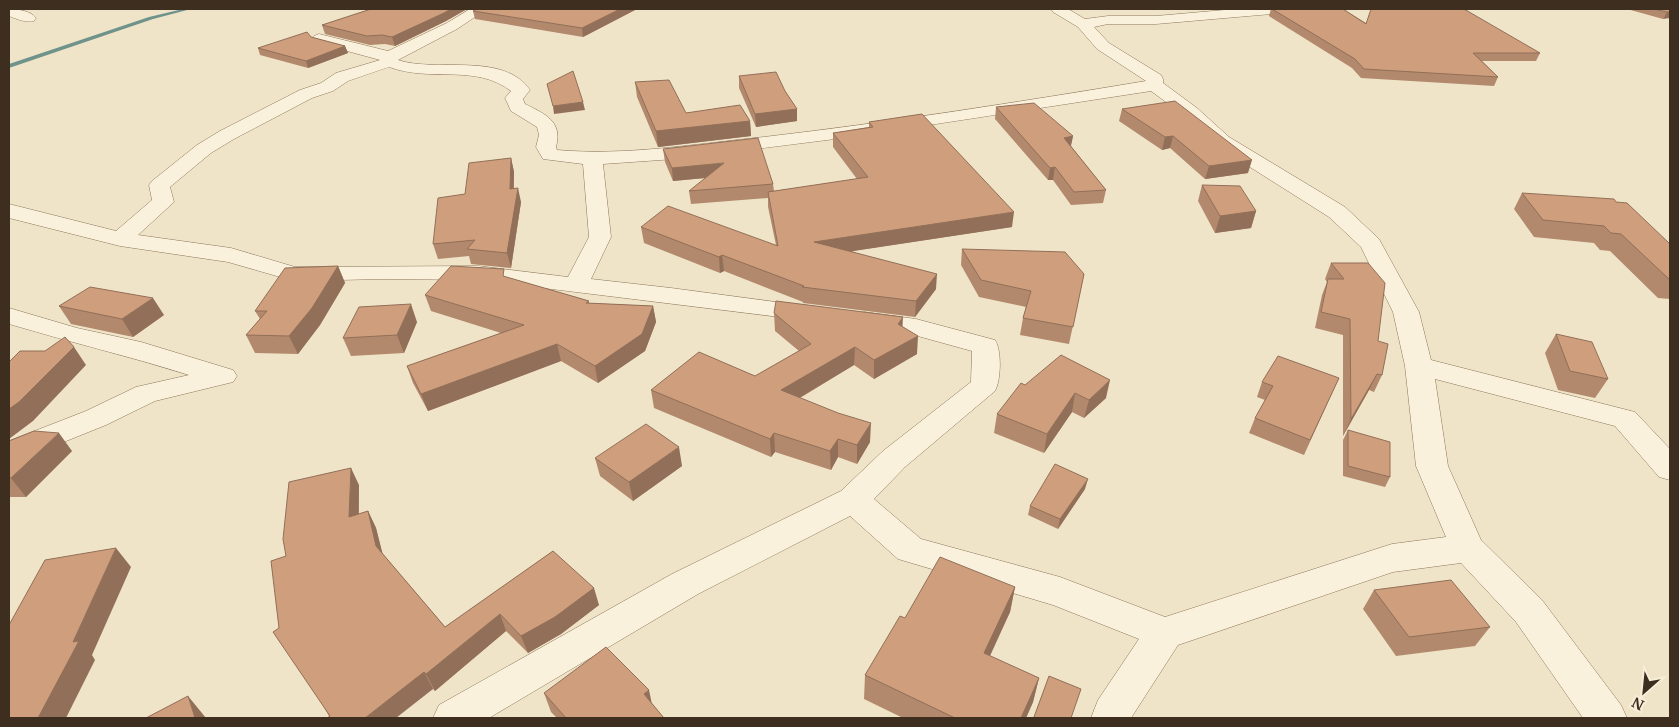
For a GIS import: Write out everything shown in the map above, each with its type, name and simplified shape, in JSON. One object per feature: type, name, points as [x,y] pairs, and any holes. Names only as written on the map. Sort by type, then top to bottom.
[{"type":"street","points":[[389,62],[390,56],[400,50],[452,26],[480,9]]},
{"type":"street","points":[[1058,9],[1083,24],[1103,46],[1156,79],[1154,85]]},
{"type":"street","points":[[1083,24],[1108,20],[1156,20],[1282,10]]},
{"type":"street","points":[[9,12],[29,18]]},
{"type":"street","points":[[319,38],[385,55],[389,62],[400,67],[416,70],[482,70],[510,80],[521,90],[514,98],[517,107],[537,117],[544,125],[549,135],[546,147],[550,155],[592,158],[633,157],[837,134],[1006,111],[1154,85],[1191,112],[1222,142],[1337,212],[1371,244],[1406,312],[1419,366],[1432,466],[1468,548],[1529,612],[1607,718]]},
{"type":"street","points":[[120,239],[163,202],[159,185],[204,149],[306,94],[327,87],[342,77],[389,62]]},
{"type":"street","points":[[576,285],[600,237],[592,158]]},
{"type":"street","points":[[9,211],[120,239],[231,255],[294,274],[384,272],[478,273],[671,295],[916,327],[986,346],[985,385],[894,458],[853,500],[685,584],[453,718]]},
{"type":"street","points":[[9,316],[72,335],[131,348],[223,376],[146,394],[96,418],[9,453]]},
{"type":"street","points":[[1419,366],[1625,418],[1670,469]]},
{"type":"street","points":[[853,500],[910,549],[1060,592],[1165,633]]},
{"type":"street","points":[[1111,718],[1112,713],[1165,633],[1392,558],[1468,548]]},
{"type":"building","points":[[371,9],[451,9],[392,37],[382,35],[367,36],[322,25]]},
{"type":"building","points":[[477,9],[620,9],[582,28],[473,11]]},
{"type":"building","points":[[1272,9],[1343,9],[1366,24],[1371,9],[1464,9],[1540,53],[1473,53],[1498,77],[1364,69],[1355,59]]},
{"type":"building","points":[[1654,9],[1670,9],[1670,12],[1667,12]]},
{"type":"building","points":[[307,32],[311,37],[345,46],[306,61],[258,48]]},
{"type":"building","points":[[573,71],[583,102],[553,106],[547,84]]},
{"type":"building","points":[[776,72],[785,91],[797,109],[755,114],[739,76]]},
{"type":"building","points":[[669,80],[686,113],[740,105],[750,121],[656,131],[635,82]]},
{"type":"building","points":[[1175,101],[1252,160],[1209,166],[1173,136],[1165,137],[1122,109]]},
{"type":"building","points":[[1034,103],[1073,136],[1064,138],[1106,190],[1074,192],[1055,167],[1050,168],[996,107]]},
{"type":"building","points":[[922,114],[1014,212],[814,242],[937,274],[916,301],[802,287],[804,286],[722,255],[719,257],[641,227],[668,206],[778,246],[768,192],[868,177],[833,133],[873,127],[869,122]]},
{"type":"building","points":[[758,138],[773,184],[689,191],[724,163],[672,168],[663,149]]},
{"type":"building","points":[[511,158],[510,189],[518,188],[507,253],[467,249],[475,240],[433,244],[438,198],[465,194],[469,163]]},
{"type":"building","points":[[1202,185],[1240,186],[1256,211],[1220,216]]},
{"type":"building","points":[[1522,193],[1614,199],[1616,202],[1627,203],[1670,244],[1670,280],[1621,234],[1611,233],[1604,226],[1543,220]]},
{"type":"building","points":[[962,249],[1065,252],[1084,274],[1073,327],[1023,318],[1031,291],[981,280]]},
{"type":"building","points":[[1331,263],[1368,263],[1385,283],[1378,341],[1388,344],[1382,375],[1377,374],[1351,419],[1350,319],[1321,312],[1328,279],[1344,279]]},
{"type":"building","points":[[338,266],[312,308],[289,336],[246,335],[267,311],[255,311],[285,268]]},
{"type":"building","points":[[451,266],[504,269],[503,276],[589,301],[586,303],[653,306],[642,334],[595,366],[557,344],[421,394],[407,366],[524,325],[425,295]]},
{"type":"building","points":[[90,287],[153,298],[122,319],[59,306]]},
{"type":"building","points":[[776,301],[903,317],[898,324],[918,336],[874,360],[855,347],[781,390],[838,413],[871,423],[857,445],[838,439],[830,451],[774,433],[770,439],[651,390],[699,352],[755,376],[811,344],[774,313]]},
{"type":"building","points":[[411,304],[397,335],[343,338],[359,307]]},
{"type":"building","points":[[1556,334],[1592,342],[1608,379],[1570,371]]},
{"type":"building","points":[[65,337],[74,347],[19,402],[9,409],[9,362],[20,351],[45,351]]},
{"type":"building","points":[[1061,355],[1110,380],[1089,400],[1075,393],[1047,434],[997,414],[1021,383],[1025,385]]},
{"type":"building","points":[[1278,356],[1339,378],[1310,440],[1255,418],[1273,386],[1262,382]]},
{"type":"building","points":[[646,424],[679,447],[629,482],[595,458]]},
{"type":"building","points":[[1348,430],[1390,442],[1390,477],[1348,466]]},
{"type":"building","points":[[34,431],[59,433],[9,478],[9,441]]},
{"type":"building","points":[[1055,464],[1088,479],[1060,519],[1030,506]]},
{"type":"building","points":[[351,468],[349,517],[368,511],[376,546],[445,627],[553,551],[594,588],[555,617],[521,636],[500,614],[426,674],[424,672],[365,718],[327,718],[330,716],[273,632],[279,628],[271,561],[286,556],[283,539],[289,482]]},
{"type":"building","points":[[116,548],[73,642],[79,641],[38,718],[9,718],[9,625],[45,560]]},
{"type":"building","points":[[940,557],[1015,587],[984,653],[1039,678],[1021,718],[955,718],[865,675],[900,616],[905,618]]},
{"type":"building","points":[[1451,580],[1490,627],[1409,637],[1374,590]]},
{"type":"building","points":[[606,647],[649,690],[644,694],[664,718],[566,718],[544,693]]},
{"type":"building","points":[[1049,676],[1081,689],[1071,718],[1034,717]]},
{"type":"building","points":[[188,696],[195,718],[146,718]]},
{"type":"waterway","points":[[9,66],[151,18],[188,9]]}]
